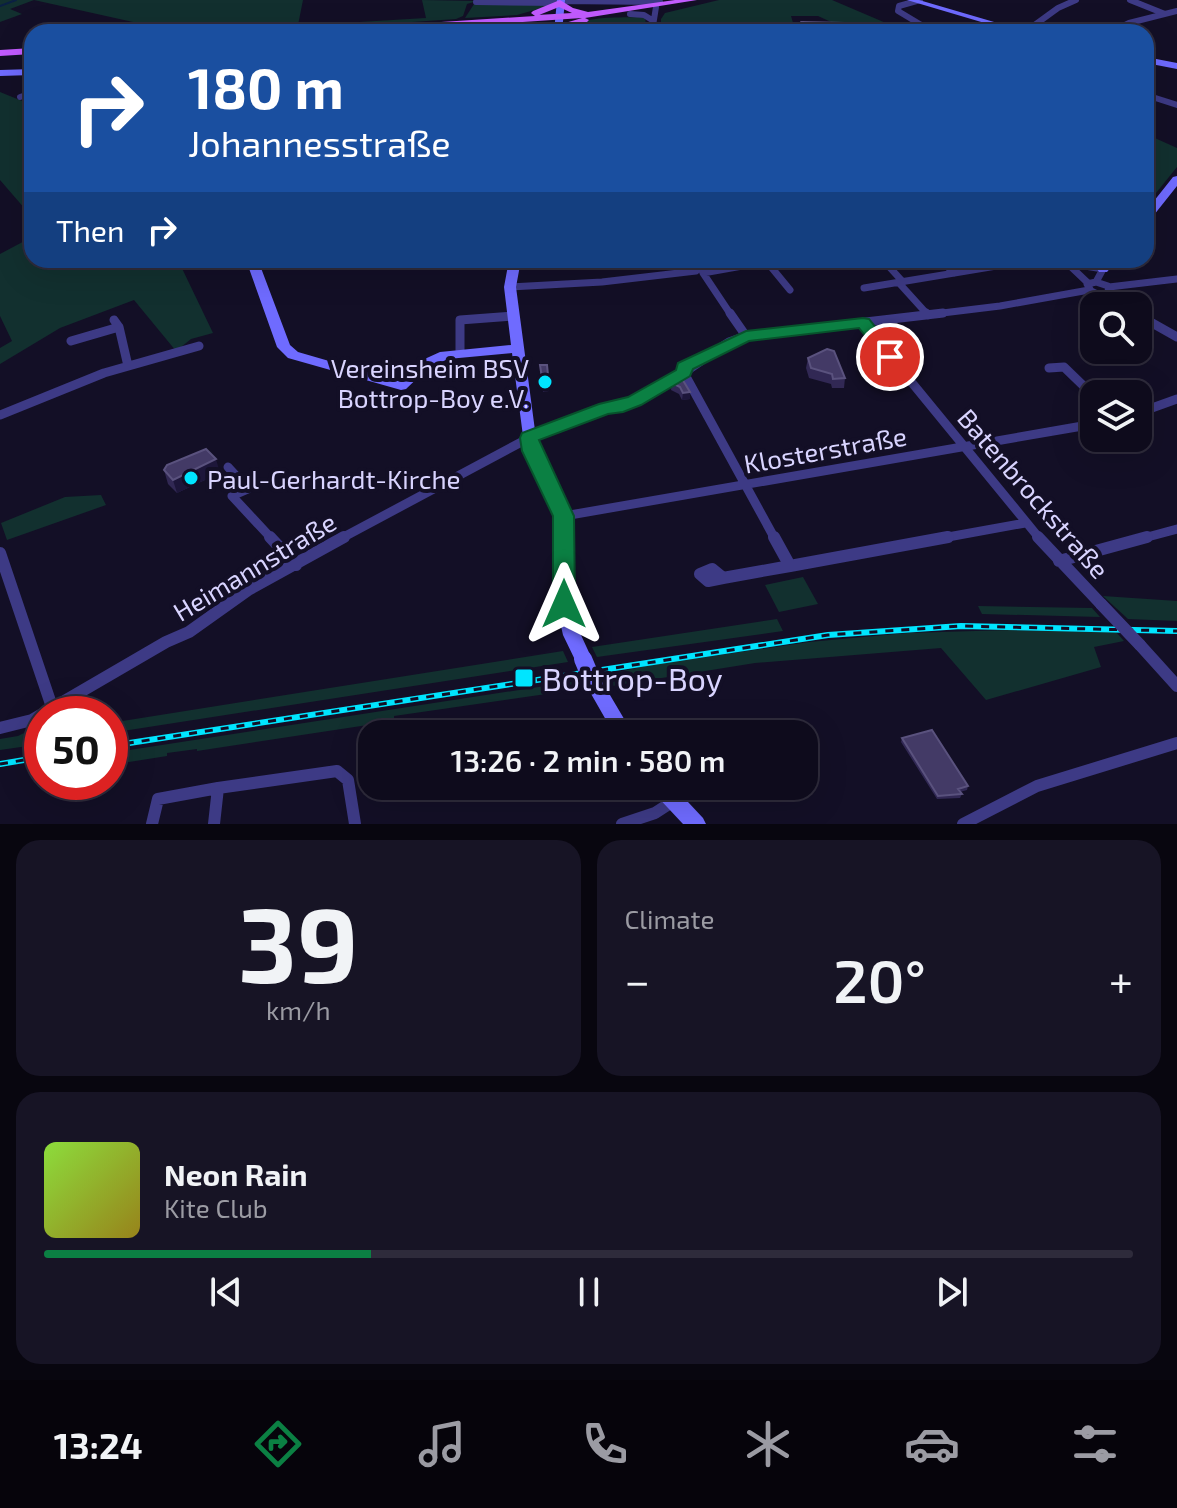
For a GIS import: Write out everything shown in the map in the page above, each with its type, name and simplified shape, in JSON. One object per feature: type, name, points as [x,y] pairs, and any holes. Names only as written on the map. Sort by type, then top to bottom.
[{"type":"main road","points":[[464,24],[657,10],[693,0]]},
{"type":"main road","points":[[472,24],[533,14],[561,1],[570,10],[601,15],[630,14],[707,0]]},
{"type":"main road","points":[[570,24],[601,15]]},
{"type":"main road","points":[[496,22],[514,24]]},
{"type":"main road","points":[[0,55],[24,54]]},
{"type":"street","points":[[919,24],[899,13],[899,6],[915,0],[994,24]]},
{"type":"street","points":[[1052,0],[1065,4]]},
{"type":"street","points":[[1033,24],[1076,0]]},
{"type":"street","points":[[1130,0],[1155,10],[1173,12]]},
{"type":"street","points":[[558,24],[561,1]]},
{"type":"street","points":[[476,2],[561,1],[657,10]]},
{"type":"street","points":[[656,24],[657,10]]},
{"type":"street","points":[[656,24],[657,10]]},
{"type":"street","points":[[1155,10],[1173,12]]},
{"type":"street","points":[[1127,24],[1173,12]]},
{"type":"street","points":[[1154,62],[1177,66]]},
{"type":"street","points":[[0,73],[24,72]]},
{"type":"street","points":[[20,97],[24,96]]},
{"type":"street","points":[[1154,98],[1177,105]]},
{"type":"street","points":[[1154,208],[1177,179]]},
{"type":"street","points":[[255,268],[284,347],[293,355],[401,386],[430,360],[460,352],[518,348]]},
{"type":"street","points":[[514,268],[510,287],[529,438],[532,451],[564,516],[564,604],[572,635],[591,678],[616,720]]},
{"type":"street","points":[[510,287],[602,282],[696,271],[698,268]]},
{"type":"street","points":[[700,268],[746,336],[928,315],[1091,285],[1104,268]]},
{"type":"street","points":[[776,268],[790,290]]},
{"type":"street","points":[[890,268],[928,315]]},
{"type":"street","points":[[949,268],[954,273]]},
{"type":"street","points":[[864,288],[975,268]]},
{"type":"street","points":[[1072,268],[1091,285],[1105,291],[1177,279]]},
{"type":"street","points":[[460,352],[460,320],[513,316]]},
{"type":"street","points":[[71,341],[116,323],[128,366]]},
{"type":"street","name":"Batenbrockstraße","points":[[863,323],[1025,523],[1177,686]]},
{"type":"street","points":[[1152,323],[1177,337]]},
{"type":"street","name":"Heimannstraße","points":[[71,696],[166,642],[185,636],[219,608],[529,438],[605,408],[617,408],[635,401],[684,373],[685,367],[746,336]]},
{"type":"street","points":[[0,415],[69,385],[199,346]]},
{"type":"street","points":[[1049,368],[1064,367],[1080,382]]},
{"type":"street","points":[[684,373],[790,566]]},
{"type":"street","points":[[1152,408],[1177,399]]},
{"type":"street","name":"Klosterstraße","points":[[564,516],[1080,427]]},
{"type":"street","points":[[228,467],[248,489],[232,496],[296,565]]},
{"type":"street","points":[[723,578],[1025,523]]},
{"type":"street","points":[[1059,561],[1177,529]]},
{"type":"street","points":[[0,553],[48,696]]},
{"type":"street","name":"Heimannstraße","points":[[0,728],[24,722]]},
{"type":"street","points":[[963,824],[1037,786],[1177,743]]},
{"type":"street","points":[[152,824],[158,799],[337,771],[348,780],[355,824]]},
{"type":"street","points":[[214,824],[218,788]]},
{"type":"street","points":[[622,824],[655,813],[663,800]]},
{"type":"street","points":[[672,800],[696,824]]},
{"type":"green space","points":[[0,0],[34,0],[10,9],[22,14],[0,22]]},
{"type":"green space","points":[[34,0],[303,0],[298,24],[131,24],[133,22]]},
{"type":"green space","points":[[422,0],[477,1],[467,4],[463,16],[456,19],[326,24],[426,18]]},
{"type":"green space","points":[[719,0],[832,0],[888,24],[836,24],[818,16],[791,16],[793,24],[661,24],[665,13]]},
{"type":"green space","points":[[474,4],[552,5],[517,15],[465,18]]},
{"type":"green space","points":[[609,18],[645,18],[646,24],[578,24]]},
{"type":"green space","points":[[0,92],[24,102],[24,208],[0,180]]},
{"type":"green space","points":[[1154,138],[1177,148],[1177,167],[1154,196]]},
{"type":"green space","points":[[24,241],[24,268],[182,268],[213,333],[191,339],[176,351],[134,300],[60,328],[0,364],[0,348],[12,341],[0,316],[0,254]]},
{"type":"green space","points":[[101,495],[106,505],[7,540],[1,523],[65,497]]},
{"type":"green space","points":[[803,577],[818,604],[779,612],[765,585]]},
{"type":"green space","points":[[1103,596],[1177,601],[1177,621],[1128,619]]},
{"type":"green space","points":[[978,606],[1092,608],[1100,617],[982,614]]},
{"type":"green space","points":[[777,619],[783,631],[597,657],[592,647]]},
{"type":"green space","points":[[1009,630],[1116,632],[1124,641],[1094,647],[1101,667],[986,700],[941,648],[755,663],[612,686],[606,675],[645,666],[809,642],[907,633]]},
{"type":"green space","points":[[563,651],[568,662],[128,730],[128,720]]},
{"type":"green space","points":[[577,681],[581,689],[394,716],[394,720],[358,720],[358,726],[167,753],[167,756],[128,762],[128,750]]},
{"type":"green space","points":[[24,733],[24,747],[0,750],[0,739]]},
{"type":"building","points":[[802,22],[847,24],[804,24]]},
{"type":"building","points":[[827,349],[834,351],[845,378],[833,379],[832,374],[811,368],[808,358]]},
{"type":"building","points":[[540,365],[547,365],[549,385],[543,385]]},
{"type":"building","points":[[681,377],[690,392],[683,393],[680,387],[672,383]]},
{"type":"building","points":[[206,449],[216,459],[173,480],[164,470],[167,465]]},
{"type":"building","points":[[932,730],[968,786],[958,789],[962,794],[938,796],[902,738]]},
{"type":"waterway","points":[[0,6],[16,0]]},
{"type":"railway","points":[[128,743],[828,635],[961,626],[1177,631]]},
{"type":"railway","points":[[0,764],[24,760]]},
{"type":"place","name":"Vereinsheim BSV Bottrop-Boy e.V.","points":[[545,382]]},
{"type":"place","name":"Paul-Gerhardt-Kirche","points":[[191,478]]},
{"type":"place","name":"Bottrop-Boy","points":[[524,678]]},
{"type":"route","points":[[564,604],[564,516],[532,451],[529,438],[561,428],[605,408],[617,408],[635,401],[684,373],[685,367],[746,336],[863,323],[890,357]]}]
